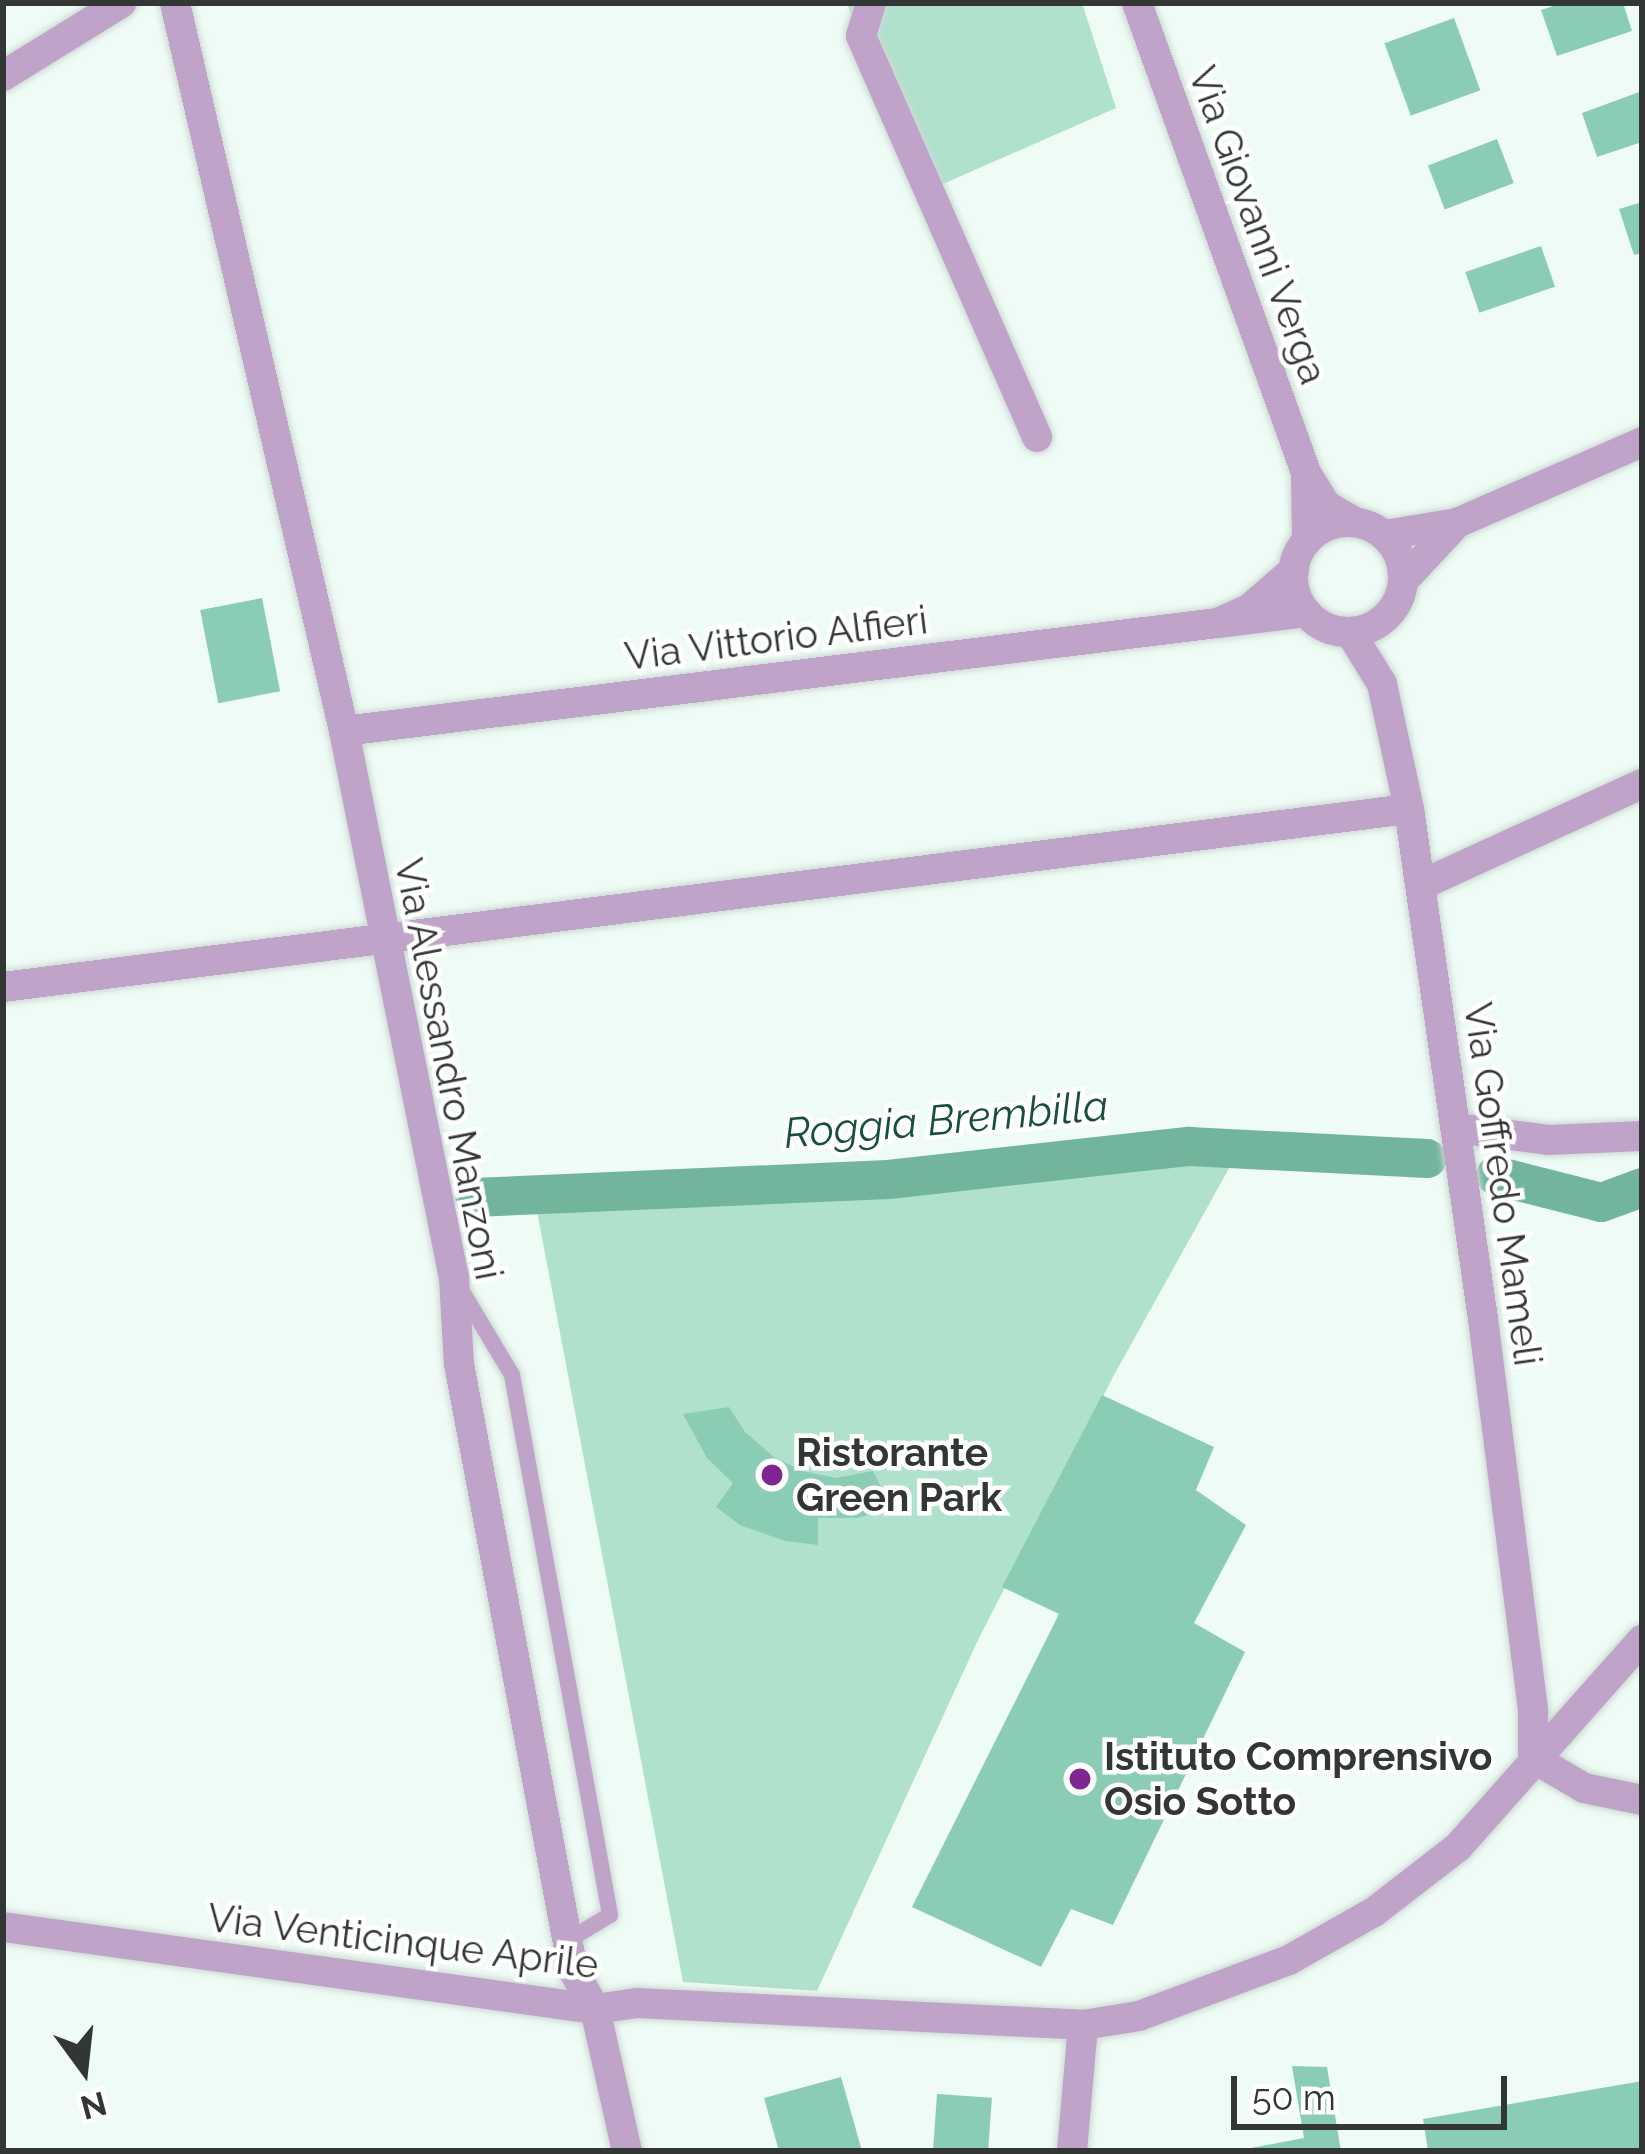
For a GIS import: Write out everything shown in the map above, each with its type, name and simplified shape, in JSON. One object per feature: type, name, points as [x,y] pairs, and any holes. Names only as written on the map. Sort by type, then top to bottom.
[{"type":"street","points":[[3,76],[121,3]]},
{"type":"street","name":"Via Alessandro Manzoni","points":[[175,3],[344,730],[454,1278],[459,1364],[567,1941],[573,1970],[595,2009],[627,2151]]},
{"type":"street","points":[[871,3],[861,36],[1037,437]]},
{"type":"street","name":"Via Giovanni Verga","points":[[1137,3],[1306,473],[1327,506],[1355,522]]},
{"type":"street","points":[[1385,535],[1457,523],[1642,442]]},
{"type":"street","name":"Via Giovanni Verga","points":[[1306,473],[1307,540]]},
{"type":"street","points":[[1404,580],[1396,548],[1385,535],[1355,522],[1337,523],[1307,540],[1294,570],[1294,586],[1306,612],[1334,630],[1366,629],[1393,610],[1404,580],[1457,523]]},
{"type":"street","name":"Via Vittorio Alfieri","points":[[1217,622],[1249,609],[1294,570]]},
{"type":"street","name":"Via Vittorio Alfieri","points":[[344,730],[1306,612]]},
{"type":"street","name":"Via Goffredo Mameli","points":[[1350,632],[1382,684],[1409,809],[1527,1666],[1533,1758]]},
{"type":"street","points":[[1421,885],[1642,784]]},
{"type":"street","points":[[3,987],[1409,809]]},
{"type":"street","points":[[1456,1128],[1548,1140],[1642,1136]]},
{"type":"street","name":"Via Venticinque Aprile","points":[[3,1928],[595,2009],[637,2003],[1083,2025],[1192,2000],[1289,1960],[1374,1912],[1458,1847],[1642,1640]]},
{"type":"street","points":[[1533,1758],[1584,1788],[1642,1800]]},
{"type":"street","points":[[1072,2151],[1083,2025]]},
{"type":"lane","points":[[454,1278],[512,1376],[610,1915],[567,1941]]},
{"type":"green space","points":[[847,3],[1082,3],[1116,108],[920,194]]},
{"type":"green space","points":[[1232,1163],[1114,1375],[978,1640],[817,1991],[683,1982],[536,1206]]},
{"type":"building","points":[[1563,3],[1623,3],[1632,31],[1557,56],[1541,10]]},
{"type":"building","points":[[1454,18],[1480,90],[1411,116],[1384,43]]},
{"type":"building","points":[[1642,91],[1642,142],[1597,157],[1582,113]]},
{"type":"building","points":[[1497,139],[1514,183],[1445,209],[1428,166]]},
{"type":"building","points":[[1642,202],[1642,253],[1634,255],[1619,209]]},
{"type":"building","points":[[1541,246],[1555,287],[1479,313],[1465,272]]},
{"type":"building","points":[[262,598],[280,691],[218,703],[200,610]]},
{"type":"building","name":"Istituto Comprensivo Osio Sotto","points":[[1102,1395],[1214,1447],[1196,1490],[1246,1525],[1194,1623],[1245,1652],[1113,1925],[1071,1909],[1041,1967],[912,1907],[1059,1614],[1002,1587]]},
{"type":"building","name":"Ristorante Green Park","points":[[729,1407],[745,1432],[775,1458],[803,1471],[836,1478],[873,1471],[892,1509],[857,1518],[818,1518],[818,1545],[785,1541],[740,1525],[716,1507],[733,1483],[707,1458],[683,1414]]},
{"type":"building","points":[[1292,2066],[1327,2067],[1341,2151],[1235,2151],[1304,2138]]},
{"type":"building","points":[[841,2077],[862,2151],[779,2151],[764,2098]]},
{"type":"building","points":[[1642,2081],[1642,2151],[1428,2151],[1423,2119]]},
{"type":"building","points":[[937,2094],[992,2098],[988,2151],[933,2151]]},
{"type":"waterway","name":"Roggia Brembilla","points":[[474,1197],[888,1179],[1189,1146],[1427,1158]]},
{"type":"waterway","name":"Roggia Brembilla","points":[[1495,1175],[1601,1202],[1642,1187]]},
{"type":"place","name":"Ristorante Green Park","points":[[772,1475]]},
{"type":"place","name":"Istituto Comprensivo Osio Sotto","points":[[1080,1779]]}]
